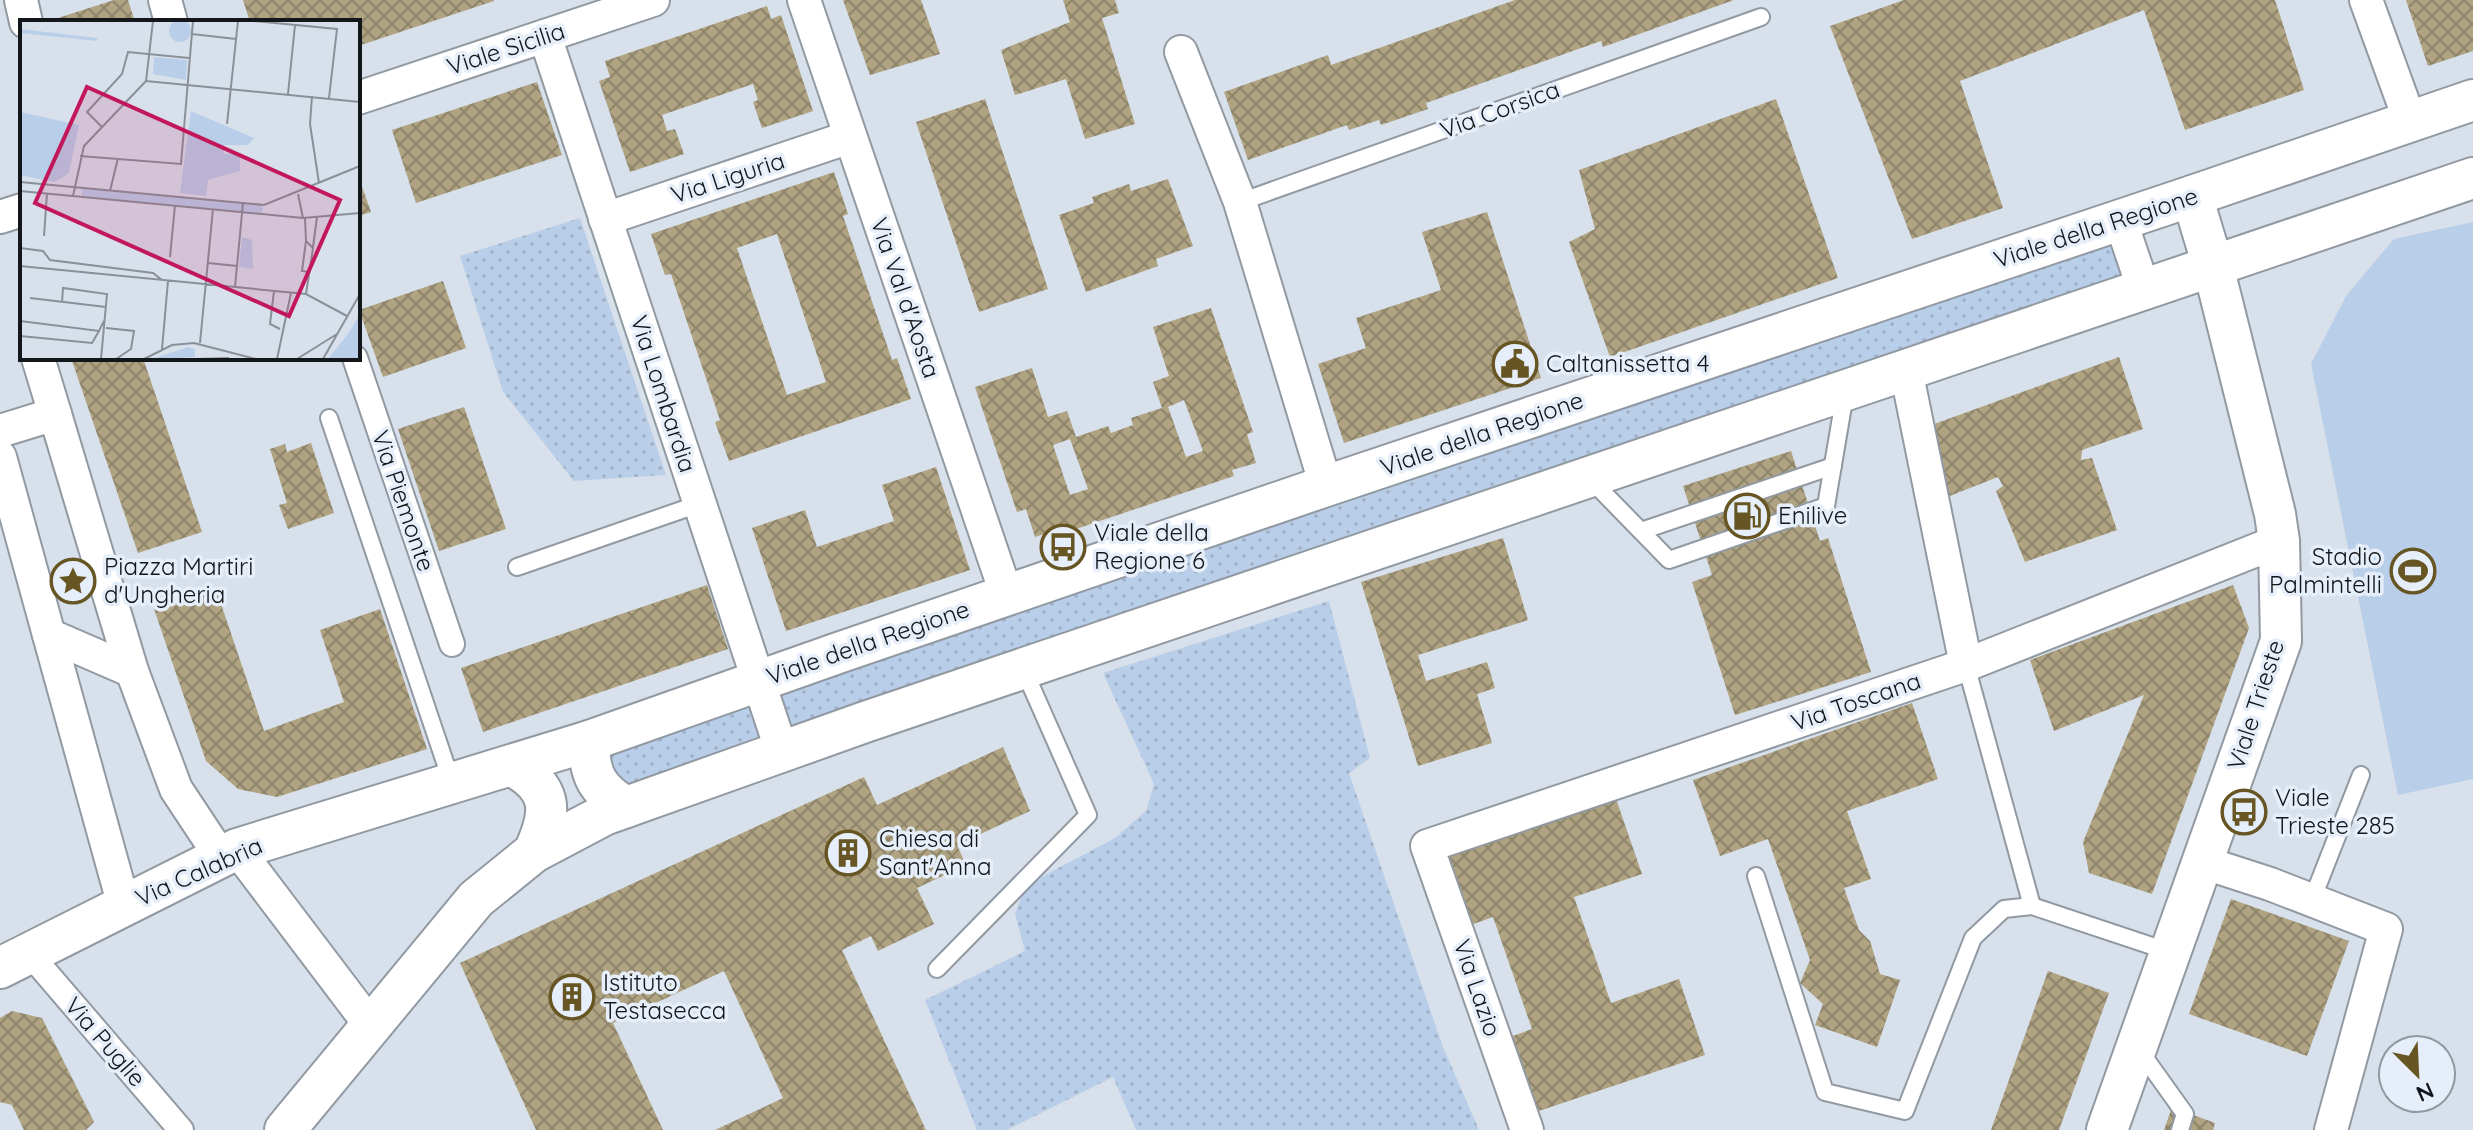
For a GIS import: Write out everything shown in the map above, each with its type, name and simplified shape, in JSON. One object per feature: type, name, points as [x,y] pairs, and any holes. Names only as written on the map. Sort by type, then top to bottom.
[{"type":"street","points":[[21,0],[26,20]]},
{"type":"street","points":[[165,0],[170,20]]},
{"type":"street","name":"Viale Sicilia","points":[[360,97],[653,0]]},
{"type":"street","name":"Via Val d'Aosta","points":[[804,0],[1007,596]]},
{"type":"street","points":[[2366,0],[2410,121]]},
{"type":"street","name":"Via Lombardia","points":[[545,36],[782,752]]},
{"type":"street","points":[[1181,52],[1240,202],[1326,486]]},
{"type":"street","name":"Viale della Regione","points":[[502,769],[1326,486],[2473,100]]},
{"type":"street","name":"Via Liguria","points":[[605,219],[850,137]]},
{"type":"street","points":[[285,1130],[476,899],[534,852],[604,815],[1023,669],[2473,178]]},
{"type":"street","name":"Viale Trieste","points":[[2107,1130],[2281,641],[2279,541],[2275,514],[2213,266],[2192,196]]},
{"type":"street","points":[[0,217],[20,211]]},
{"type":"street","points":[[2120,219],[2144,290]]},
{"type":"street","points":[[39,360],[132,671],[176,789],[371,1026]]},
{"type":"street","name":"Via Piemonte","points":[[356,360],[452,644]]},
{"type":"street","points":[[1906,370],[1966,665]]},
{"type":"street","points":[[0,431],[55,414]]},
{"type":"street","points":[[0,457],[124,906]]},
{"type":"street","name":"Via Toscana","points":[[1427,846],[1966,665],[2279,541]]},
{"type":"street","points":[[49,635],[132,671]]},
{"type":"street","points":[[589,741],[589,762],[596,781],[609,797],[626,807]]},
{"type":"street","points":[[502,769],[531,776],[545,797],[546,825],[534,852]]},
{"type":"street","name":"Via Calabria","points":[[14,960],[229,853],[502,769]]},
{"type":"street","name":"Via Lazio","points":[[1427,846],[1527,1130]]},
{"type":"street","points":[[2202,862],[2386,929],[2331,1130]]},
{"type":"street","name":"Via Puglie","points":[[14,960],[181,1130]]},
{"type":"lane","name":"Via Corsica","points":[[1240,202],[1761,17]]},
{"type":"lane","points":[[1589,478],[1669,560],[1826,506],[1846,391]]},
{"type":"lane","points":[[329,418],[453,784]]},
{"type":"lane","points":[[1641,531],[1833,466]]},
{"type":"lane","points":[[517,567],[699,504]]},
{"type":"lane","points":[[1966,665],[2032,906]]},
{"type":"lane","points":[[937,969],[1088,815],[1023,669]]},
{"type":"lane","points":[[2312,900],[2361,775]]},
{"type":"lane","points":[[1756,876],[1825,1092],[1905,1111],[1973,938],[2004,909],[2032,906],[2170,952]]},
{"type":"lane","points":[[2137,1046],[2185,1114],[2180,1130]]},
{"type":"shaded area","points":[[580,218],[666,475],[574,481],[503,392],[460,256]]},
{"type":"shaded area","points":[[2120,219],[2144,290],[626,807],[589,762]]},
{"type":"shaded area","name":"Stadio Palmintelli","points":[[2473,222],[2473,779],[2398,795],[2311,364],[2346,296],[2394,239]]},
{"type":"shaded area","points":[[1329,601],[1370,758],[1349,773],[1443,1047],[1479,1130],[1136,1130],[1113,1077],[1007,1130],[977,1130],[925,1000],[1025,951],[1015,914],[1023,892],[1045,875],[1115,838],[1146,811],[1154,784],[1103,673]]},
{"type":"building","points":[[114,0],[128,0],[134,20],[58,20]]},
{"type":"building","points":[[243,0],[494,0],[360,45],[360,20],[249,20]]},
{"type":"building","points":[[843,0],[921,0],[940,54],[870,75]]},
{"type":"building","points":[[1063,0],[1115,0],[1119,13],[1102,18],[1135,124],[1085,139],[1066,79],[1015,95],[1001,50],[1070,22]]},
{"type":"building","points":[[1515,0],[1734,0],[1603,47],[1601,41],[1426,103],[1428,109],[1381,125],[1379,120],[1349,130],[1347,125],[1248,160],[1224,92],[1328,55],[1331,65]]},
{"type":"building","points":[[1904,0],[2275,0],[2304,90],[2185,130],[2144,10],[1960,81],[2003,208],[1912,239],[1830,26]]},
{"type":"building","points":[[2406,0],[2473,0],[2473,51],[2428,66]]},
{"type":"building","points":[[767,6],[771,19],[781,15],[813,111],[762,128],[753,102],[758,100],[753,84],[662,115],[667,131],[675,129],[684,154],[630,172],[599,81],[610,77],[605,61]]},
{"type":"building","points":[[537,82],[562,155],[416,203],[392,130]]},
{"type":"building","points":[[985,99],[1048,289],[979,312],[916,122]]},
{"type":"building","points":[[1776,99],[1838,278],[1610,357],[1569,242],[1595,229],[1579,170]]},
{"type":"building","points":[[834,172],[848,214],[843,216],[892,360],[897,358],[911,399],[729,461],[715,422],[720,420],[671,274],[665,275],[651,234]],"holes":[[[777,234],[826,382],[787,395],[737,248]]]},
{"type":"building","points":[[1168,179],[1193,246],[1156,259],[1158,266],[1086,292],[1059,215],[1094,203],[1092,197],[1129,184],[1131,191]]},
{"type":"building","points":[[360,181],[371,212],[360,215]]},
{"type":"building","points":[[1487,212],[1541,378],[1344,443],[1318,364],[1366,348],[1356,318],[1441,290],[1422,232]]},
{"type":"building","points":[[443,281],[466,348],[383,377],[360,310]]},
{"type":"building","points":[[1211,308],[1253,432],[1247,434],[1256,463],[1232,470],[1234,476],[1058,535],[1057,530],[1035,537],[1026,509],[1017,512],[975,387],[1032,368],[1048,417],[1067,411],[1076,437],[1108,426],[1111,433],[1133,425],[1131,418],[1162,408],[1153,382],[1169,376],[1153,327]],"holes":[[[1184,400],[1203,451],[1186,457],[1168,407]],[[1070,439],[1088,489],[1070,495],[1053,445]]]},
{"type":"building","points":[[2119,357],[2143,429],[2082,450],[2081,460],[2092,458],[2117,530],[2025,562],[1996,491],[2003,486],[1998,477],[1947,497],[1926,427]]},
{"type":"building","points":[[72,360],[144,360],[202,532],[138,553]]},
{"type":"building","points":[[464,407],[506,529],[439,551],[398,429]]},
{"type":"building","points":[[311,443],[334,513],[288,529],[279,505],[287,503],[270,449],[285,444],[287,452]]},
{"type":"building","points":[[1791,451],[1820,541],[1828,538],[1871,672],[1735,715],[1692,582],[1712,575],[1683,486]]},
{"type":"building","points":[[936,467],[970,570],[786,631],[752,528],[805,510],[817,547],[894,521],[882,485]]},
{"type":"building","points":[[1503,538],[1528,620],[1418,655],[1426,681],[1487,662],[1495,688],[1477,694],[1492,743],[1418,766],[1361,582]]},
{"type":"building","points":[[707,585],[728,649],[483,732],[461,668]]},
{"type":"building","points":[[2233,585],[2249,628],[2152,894],[2089,873],[2083,842],[2144,695],[2054,731],[2030,660]]},
{"type":"building","points":[[216,589],[264,731],[344,702],[320,630],[380,609],[427,749],[277,797],[238,789],[206,761],[154,609]]},
{"type":"building","points":[[1912,703],[1938,779],[1847,811],[1871,879],[1844,888],[1859,930],[1870,941],[1880,974],[1900,980],[1877,1047],[1815,1025],[1823,1004],[1800,983],[1810,960],[1768,839],[1720,856],[1693,780]]},
{"type":"building","name":"Istituto Testasecca","points":[[1003,747],[1030,811],[957,845],[966,865],[917,888],[934,924],[878,951],[871,936],[842,950],[926,1130],[715,1130],[783,1098],[724,971],[613,1023],[663,1130],[536,1130],[460,963],[864,777],[877,805]]},
{"type":"building","points":[[1614,793],[1642,874],[1574,897],[1611,1003],[1679,979],[1705,1055],[1533,1113],[1507,1038],[1532,1029],[1493,917],[1465,927],[1440,853]]},
{"type":"building","points":[[2231,899],[2349,941],[2307,1056],[2189,1014]]},
{"type":"building","points":[[2048,971],[2109,993],[2059,1130],[1991,1130]]},
{"type":"building","points":[[12,1011],[42,1018],[94,1122],[86,1130],[24,1130],[12,1105],[0,1102],[0,1018]]},
{"type":"building","points":[[2172,1107],[2215,1123],[2213,1130],[2164,1130]]},
{"type":"place","name":"Caltanissetta 4","points":[[1515,364]]},
{"type":"place","name":"Enilive","points":[[1747,516]]},
{"type":"place","name":"Viale della Regione 6","points":[[1063,547]]},
{"type":"place","name":"Stadio Palmintelli","points":[[2413,571]]},
{"type":"place","name":"Piazza Martiri d'Ungheria","points":[[73,581]]},
{"type":"place","name":"Viale Trieste 285","points":[[2244,812]]},
{"type":"place","name":"Chiesa di Sant'Anna","points":[[848,853]]},
{"type":"place","name":"Istituto Testasecca","points":[[572,997]]}]
